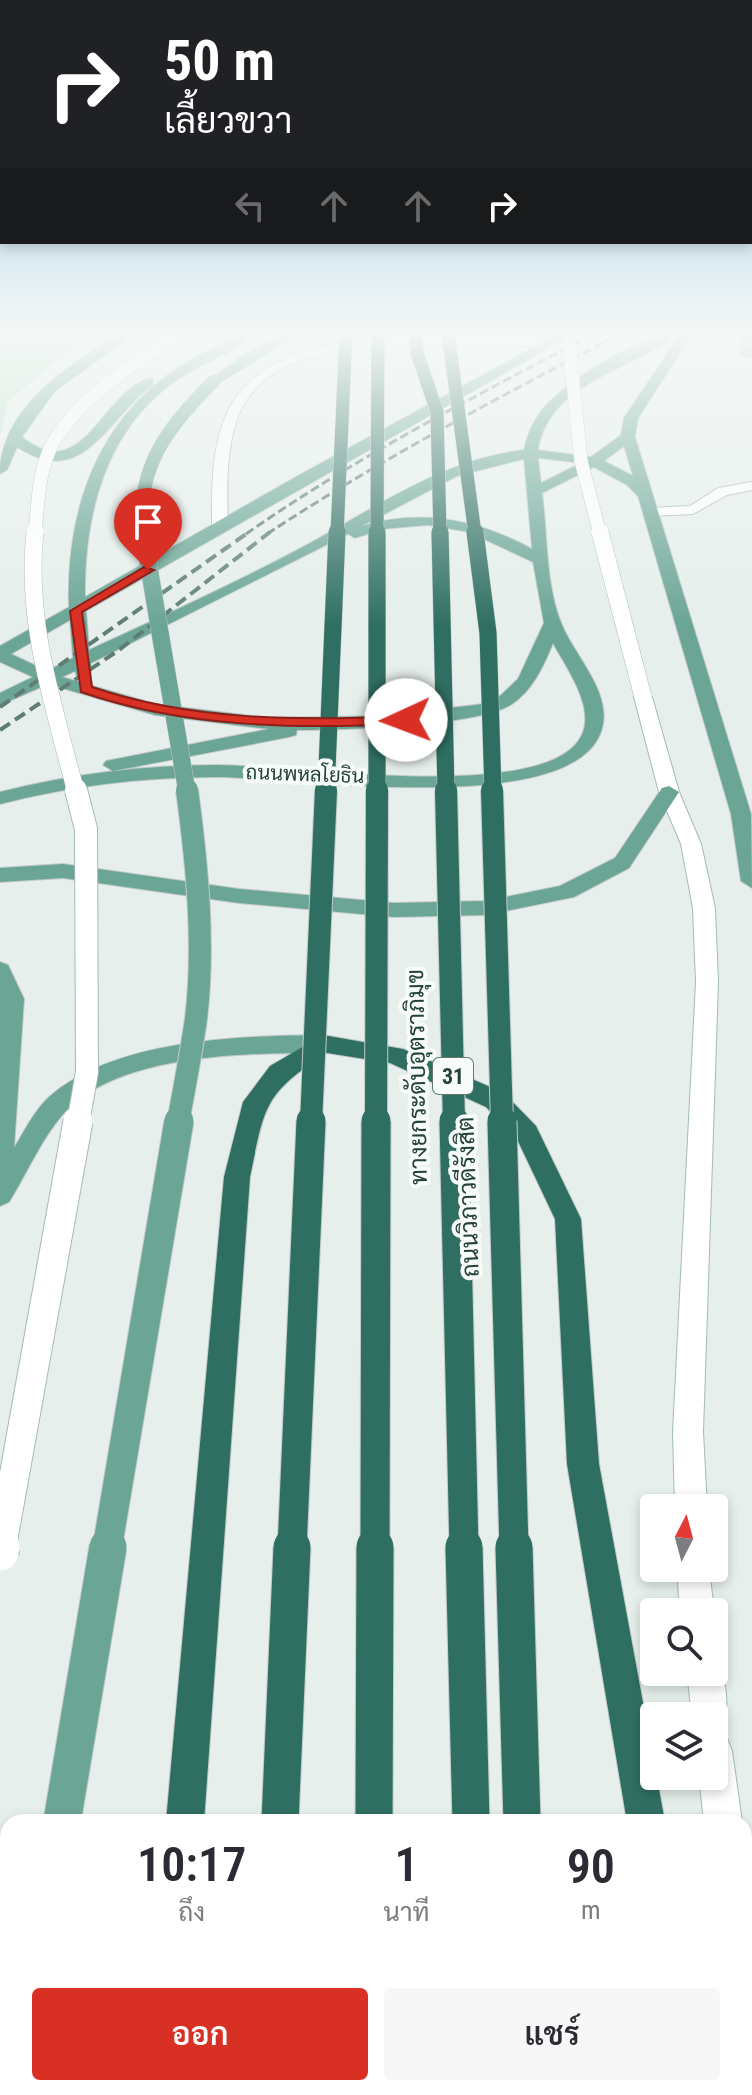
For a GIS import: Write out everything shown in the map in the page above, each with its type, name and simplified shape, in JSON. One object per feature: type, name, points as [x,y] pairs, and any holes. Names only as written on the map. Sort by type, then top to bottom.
[{"type":"highway","points":[[280,1814],[342,431]]},
{"type":"highway","name":"ทางยกระดับอุตราภิมุข","points":[[374,1814],[378,431]]},
{"type":"highway","name":"ทางยกระดับอุตราภิมุข","points":[[437,431],[471,1814]]},
{"type":"highway","name":"ถนนวิภาวดีรังสิต","points":[[461,431],[488,633],[522,1814]]},
{"type":"highway","points":[[186,1814],[237,1177],[252,1109],[279,1072],[323,1044],[394,1055],[495,1100],[527,1133],[568,1219],[583,1464],[645,1814]]},
{"type":"main road","points":[[0,470],[17,431]]},
{"type":"main road","points":[[0,1552],[87,1072],[86,829],[45,672],[35,606],[32,558],[41,475],[53,443],[64,431]]},
{"type":"main road","points":[[13,437],[28,452],[65,455],[82,449],[97,431]]},
{"type":"main road","points":[[86,689],[76,611],[77,555],[93,475],[120,431]]},
{"type":"main road","points":[[63,1814],[196,1017],[199,928],[193,846],[184,763],[142,518],[143,483],[168,431]]},
{"type":"main road","points":[[220,529],[219,476],[230,431]]},
{"type":"main road","points":[[0,654],[390,431]]},
{"type":"main road","name":"ถนนพหลโยธิน","points":[[0,798],[25,791],[163,774],[219,771],[459,781],[511,778],[549,768],[578,754],[595,730],[594,708],[552,623],[541,560],[531,455],[537,431]]},
{"type":"main road","points":[[577,431],[581,461],[643,697],[669,792],[694,857],[704,908],[707,982],[688,1432],[690,1494]]},
{"type":"main road","points":[[629,431],[628,437],[741,814],[751,875]]},
{"type":"main road","points":[[535,491],[594,462],[628,437]]},
{"type":"main road","points":[[0,700],[308,550],[406,494],[480,464],[531,455],[594,462],[632,480],[648,503],[693,510],[723,491],[752,486]]},
{"type":"main road","points":[[308,550],[364,529],[438,521],[498,535],[541,560]]},
{"type":"main road","points":[[0,654],[46,678],[134,706],[202,716],[330,723],[406,720],[496,706],[531,676],[552,623]]},
{"type":"main road","points":[[25,791],[99,767],[330,723]]},
{"type":"main road","points":[[0,875],[63,871],[333,906],[445,911],[486,908],[566,892],[622,863],[669,792]]},
{"type":"main road","points":[[0,970],[12,999],[0,1168]]},
{"type":"main road","points":[[0,1195],[58,1104],[116,1071],[195,1052],[255,1044],[323,1044]]},
{"type":"main road","points":[[719,1790],[722,1814]]},
{"type":"railway","points":[[249,532],[330,479],[413,431]]},
{"type":"railway","points":[[270,532],[440,431]]},
{"type":"railway","points":[[0,707],[249,532]]},
{"type":"railway","points":[[0,730],[119,650],[270,532]]},
{"type":"route","points":[[148,570],[76,611],[86,689],[134,706],[202,716],[330,723],[406,720]]}]
